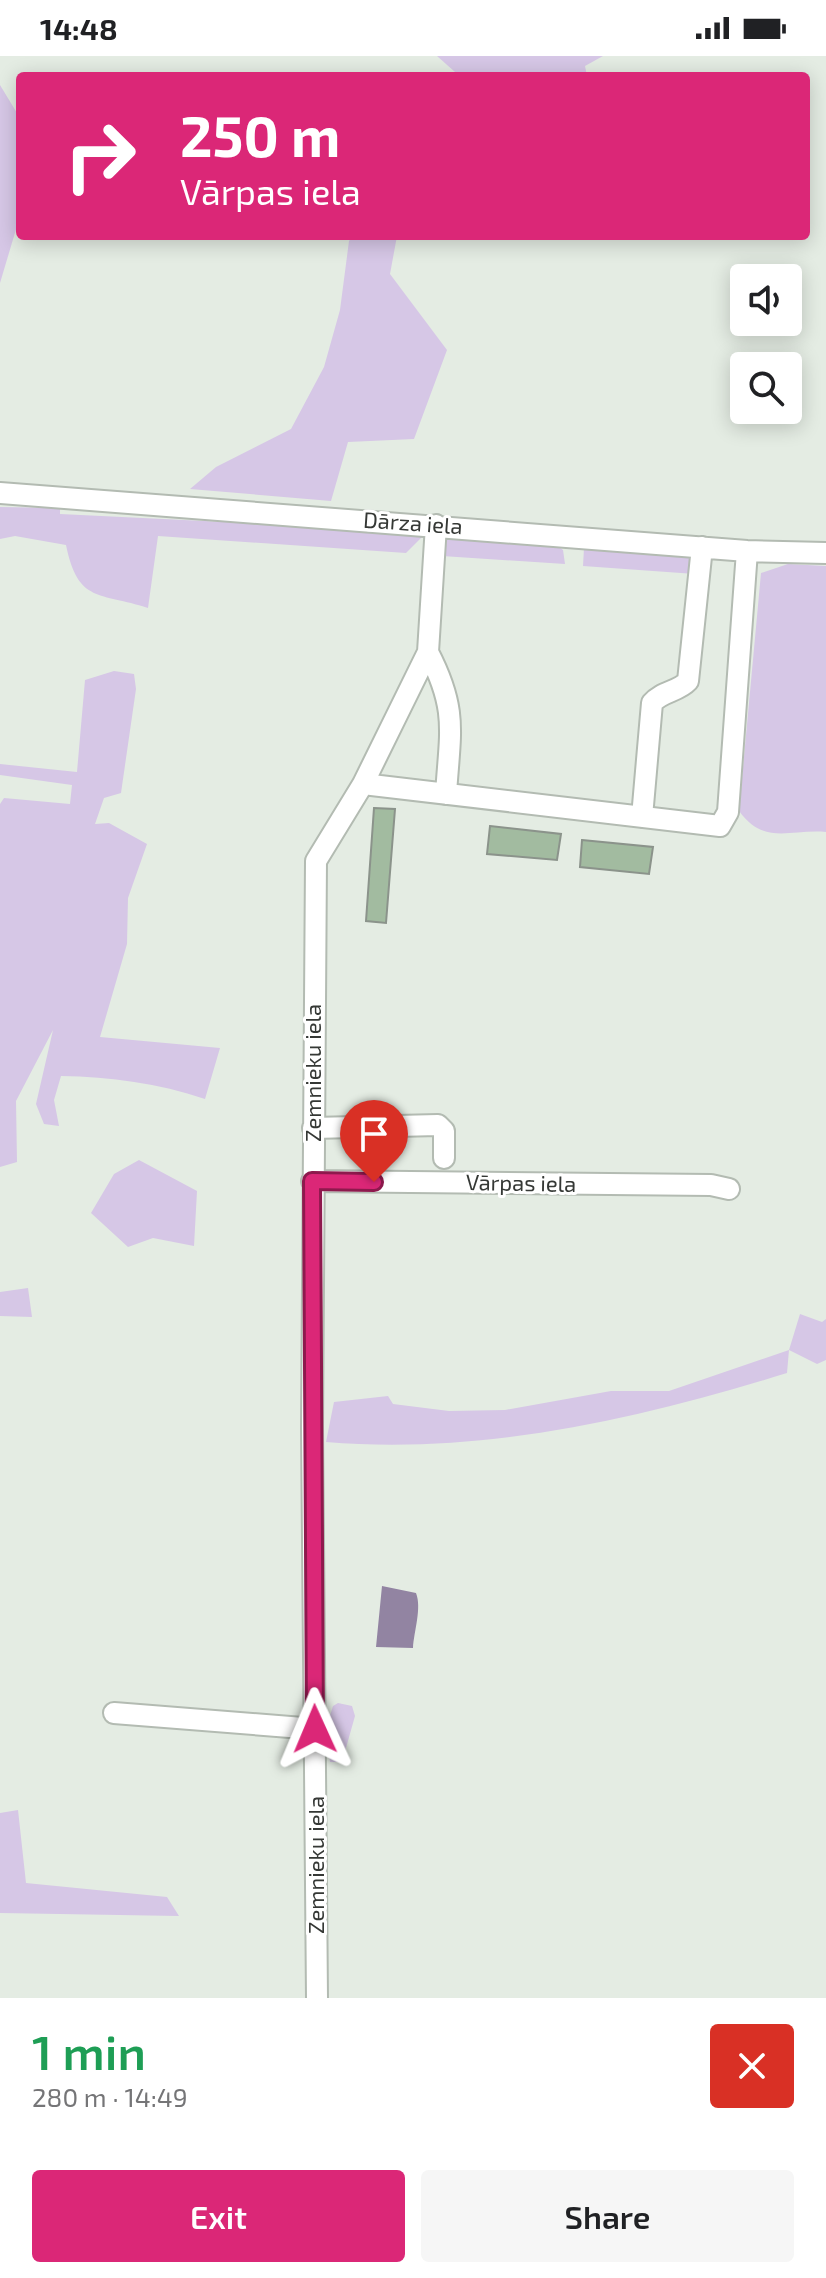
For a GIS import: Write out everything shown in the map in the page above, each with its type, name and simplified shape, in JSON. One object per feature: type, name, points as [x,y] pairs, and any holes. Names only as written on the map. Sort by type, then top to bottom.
[{"type":"street","name":"Dārza iela","points":[[0,493],[747,551],[826,553]]},
{"type":"street","points":[[436,525],[428,652],[443,681],[451,711],[446,794]]},
{"type":"street","points":[[642,817],[652,703],[659,695],[681,688],[688,681],[702,547]]},
{"type":"street","points":[[363,784],[720,826],[728,812],[747,551]]},
{"type":"street","name":"Zemnieku iela","points":[[317,1998],[312,1181],[316,861],[363,784],[428,652]]},
{"type":"street","points":[[313,1128],[438,1125],[444,1131],[444,1158]]},
{"type":"street","name":"Vārpas iela","points":[[312,1181],[711,1185],[729,1189]]},
{"type":"street","points":[[114,1713],[315,1729]]},
{"type":"shaded area","points":[[437,56],[603,56],[585,66],[586,72],[455,72]]},
{"type":"shaded area","points":[[0,85],[16,111],[16,229],[0,283]]},
{"type":"shaded area","points":[[396,240],[390,274],[447,350],[414,439],[348,442],[331,501],[190,489],[216,467],[291,429],[324,367],[340,310],[349,241]]},
{"type":"shaded area","points":[[0,507],[60,508],[60,514],[413,531],[422,537],[406,553],[158,536],[148,608],[104,597],[85,587],[71,564],[66,545],[15,536],[0,539]]},
{"type":"shaded area","points":[[442,533],[556,545],[563,550],[565,564],[442,556]]},
{"type":"shaded area","points":[[595,544],[697,554],[695,574],[583,566],[584,548]]},
{"type":"shaded area","points":[[788,564],[826,566],[826,832],[768,832],[758,829],[739,811],[761,573]]},
{"type":"shaded area","points":[[114,671],[134,674],[136,689],[121,793],[104,798],[95,824],[109,823],[147,844],[128,898],[127,944],[100,1037],[220,1048],[205,1099],[134,1082],[61,1076],[54,1100],[59,1126],[44,1124],[36,1104],[53,1030],[16,1101],[17,1162],[0,1167],[0,804],[4,798],[70,804],[72,785],[0,775],[0,764],[77,772],[85,680]]},
{"type":"shaded area","points":[[139,1160],[197,1191],[194,1246],[153,1238],[128,1247],[91,1213],[114,1174]]},
{"type":"shaded area","points":[[28,1288],[32,1317],[0,1316],[0,1292]]},
{"type":"shaded area","points":[[800,1314],[822,1322],[826,1319],[826,1360],[817,1364],[789,1350]]},
{"type":"shaded area","points":[[789,1350],[787,1373],[675,1405],[560,1430],[443,1443],[385,1445],[326,1442],[334,1402],[388,1396],[393,1404],[449,1411],[505,1410],[611,1391],[669,1391]]},
{"type":"shaded area","points":[[382,1586],[416,1593],[418,1613],[413,1648],[376,1647]]},
{"type":"shaded area","points":[[338,1703],[352,1706],[355,1716],[342,1762],[330,1762],[326,1728],[333,1706]]},
{"type":"shaded area","points":[[18,1810],[26,1883],[167,1897],[179,1916],[0,1913],[0,1813]]},
{"type":"building","points":[[374,808],[395,809],[386,923],[366,921]]},
{"type":"building","points":[[490,826],[561,834],[557,860],[487,854]]},
{"type":"building","points":[[582,840],[653,847],[649,874],[580,867]]},
{"type":"route","points":[[315,1729],[312,1181],[374,1182]]}]
